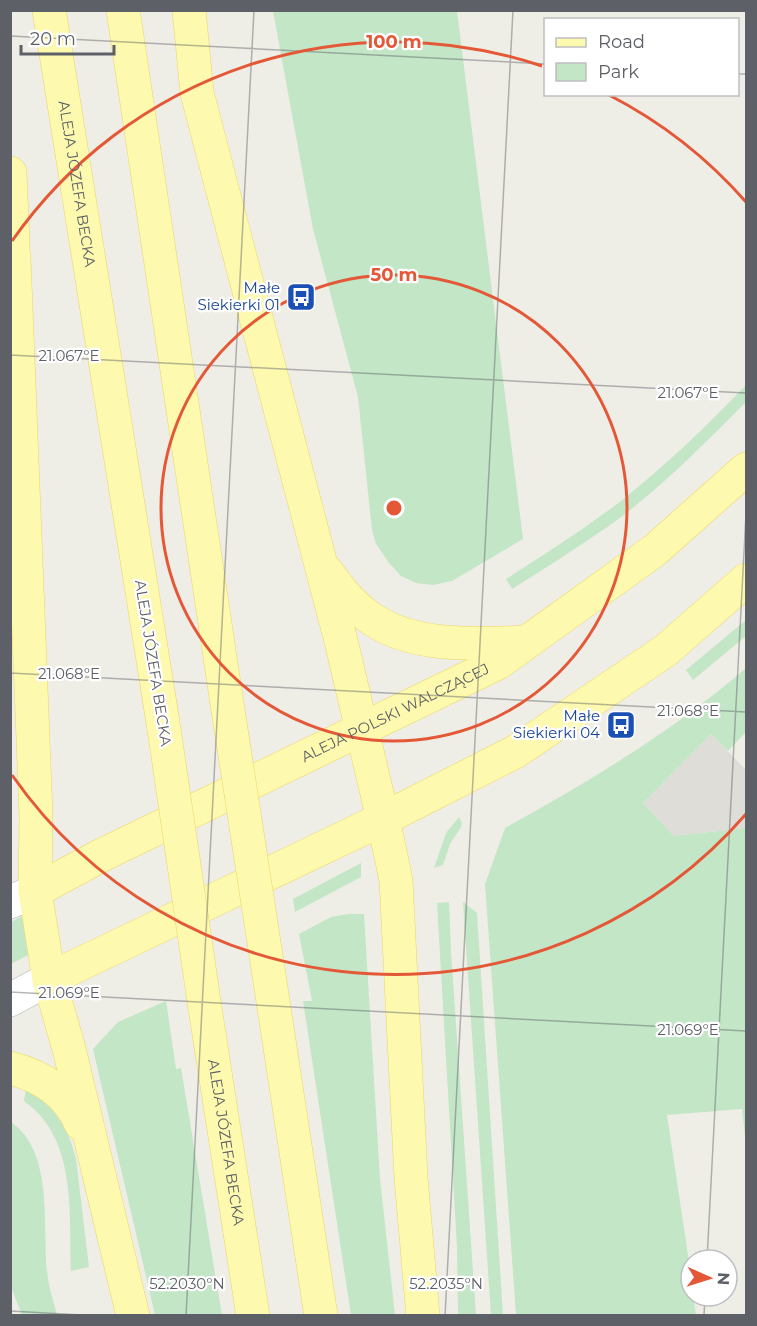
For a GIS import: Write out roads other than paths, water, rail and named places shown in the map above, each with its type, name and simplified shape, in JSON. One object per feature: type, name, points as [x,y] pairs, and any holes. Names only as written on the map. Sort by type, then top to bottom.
[{"type":"main road","name":"ALEJA JÓZEFA BECKA","points":[[49,10],[164,729],[253,1316]]},
{"type":"main road","points":[[123,10],[321,1316]]},
{"type":"main road","points":[[174,10],[321,566],[362,729],[396,880],[411,1178],[423,1316]]},
{"type":"main road","points":[[189,10],[197,93]]},
{"type":"main road","points":[[10,173],[36,815],[23,897],[69,1049],[133,1316]]},
{"type":"main road","name":"ALEJA POLSKI WALCZĄCEJ","points":[[23,897],[102,855],[498,663],[655,550],[747,469]]},
{"type":"main road","points":[[321,566],[346,597],[367,615],[408,635],[476,644],[527,642]]},
{"type":"main road","points":[[49,979],[383,819],[514,752],[665,651],[747,580]]},
{"type":"main road","points":[[10,1068],[24,1071],[56,1088],[76,1113],[98,1166]]},
{"type":"street","points":[[10,1000],[49,979]]},
{"type":"place","name":"Małe Siekierki 01","points":[[301,297]]},
{"type":"place","name":"Małe Siekierki 04","points":[[621,725]]}]
